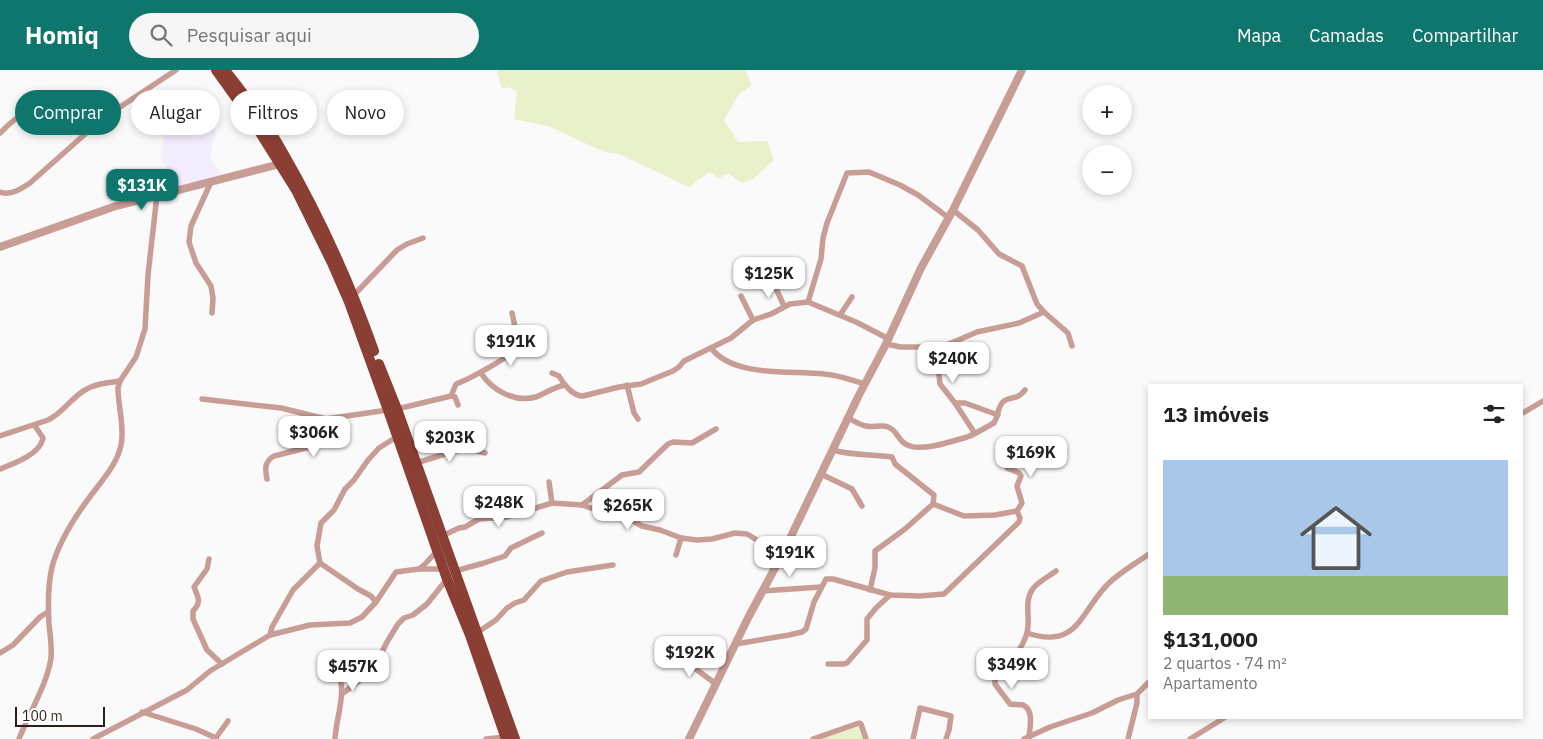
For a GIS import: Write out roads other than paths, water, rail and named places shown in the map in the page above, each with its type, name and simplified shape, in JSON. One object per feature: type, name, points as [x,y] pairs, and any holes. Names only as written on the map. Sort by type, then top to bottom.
[{"type":"highway","points":[[216,70],[254,123],[296,190],[332,263],[392,410],[416,463],[478,632],[509,738]]},
{"type":"highway","points":[[225,70],[250,102],[282,150],[335,252],[354,295],[392,410],[398,436],[445,574],[509,738]]},
{"type":"street","points":[[0,192],[9,193],[30,183],[102,119],[176,70]]},
{"type":"street","points":[[689,739],[888,341],[921,268],[954,210],[1022,70]]},
{"type":"street","points":[[0,133],[15,117]]},
{"type":"street","points":[[0,247],[88,215],[157,195],[280,164]]},
{"type":"street","points":[[808,302],[821,259],[827,223],[847,173],[869,172],[893,182],[918,195],[949,218]]},
{"type":"street","points":[[211,182],[191,226],[189,242],[196,263],[211,286],[213,298],[212,313]]},
{"type":"street","points":[[19,739],[26,719],[44,684],[50,664],[52,645],[48,612],[52,568],[60,546],[75,519],[115,462],[121,446],[122,432],[118,388],[120,381],[136,357],[145,329],[148,275],[157,195]]},
{"type":"street","points":[[954,210],[978,230],[999,254],[1022,266],[1033,298],[1044,312],[1068,333],[1072,346]]},
{"type":"street","points":[[354,295],[397,250],[424,238]]},
{"type":"street","points":[[773,282],[784,306]]},
{"type":"street","points":[[741,296],[752,320]]},
{"type":"street","points":[[840,315],[852,297]]},
{"type":"street","points":[[552,373],[559,376],[565,385],[578,396],[627,385],[642,384],[673,372],[684,361],[731,338],[752,320],[771,314],[790,304],[808,302],[840,315],[901,347],[924,348],[942,347],[977,332],[1019,323],[1044,312]]},
{"type":"street","points":[[451,396],[456,384],[499,363],[512,351],[515,336],[512,313]]},
{"type":"street","points":[[711,348],[720,358],[744,367],[769,371],[823,373],[865,384]]},
{"type":"street","points":[[924,348],[937,358],[940,384],[955,402],[974,432]]},
{"type":"street","points":[[481,373],[487,383],[503,394],[525,398],[534,397],[558,386],[565,385]]},
{"type":"street","points":[[0,436],[35,426],[55,417],[86,389],[120,381]]},
{"type":"street","points":[[627,385],[634,413],[638,419]]},
{"type":"street","points":[[848,418],[866,426],[884,425],[891,428],[895,431],[900,441],[911,447],[947,442],[967,437],[994,423],[1003,402],[1017,398],[1025,390]]},
{"type":"street","points":[[202,400],[281,408],[316,418],[331,419],[392,410],[451,396],[455,397],[458,405]]},
{"type":"street","points":[[1523,413],[1543,401]]},
{"type":"street","points":[[955,402],[965,402],[998,416]]},
{"type":"street","points":[[267,479],[265,467],[269,459],[274,456],[322,444],[327,436],[331,419]]},
{"type":"street","points":[[0,469],[28,456],[41,446],[43,438],[35,426]]},
{"type":"street","points":[[582,505],[622,476],[639,472],[668,444],[673,442],[692,443],[716,429]]},
{"type":"street","points":[[376,602],[371,596],[320,563],[317,546],[321,523],[334,510],[345,488],[354,480],[379,448],[398,436]]},
{"type":"street","points":[[933,504],[964,516],[995,515],[1017,511],[1022,503],[1017,486],[1021,476],[1019,473],[1007,468],[1005,451],[1016,440]]},
{"type":"street","points":[[416,463],[465,448],[485,453]]},
{"type":"street","points":[[833,450],[874,457],[892,457],[894,464],[934,495],[933,504],[905,529],[875,551],[875,568],[870,590]]},
{"type":"street","points":[[821,474],[852,489],[862,506]]},
{"type":"street","points":[[550,482],[552,503]]},
{"type":"street","points":[[442,536],[479,519],[508,517],[552,503],[582,505],[627,518],[642,526],[681,538],[697,540],[747,534],[782,555]]},
{"type":"street","points":[[736,644],[802,632],[808,625],[814,602],[821,587],[825,580],[829,578],[890,595],[940,595],[947,592],[988,549],[1019,522],[1020,518],[1017,511]]},
{"type":"street","points":[[455,571],[484,564],[505,556],[511,548],[542,534]]},
{"type":"street","points":[[676,556],[681,538]]},
{"type":"street","points":[[419,568],[437,550]]},
{"type":"street","points":[[1027,633],[1047,639],[1059,636],[1075,627],[1099,593],[1109,583],[1127,568],[1148,555]]},
{"type":"street","points":[[209,559],[207,569],[194,587],[200,600],[198,606],[193,611],[194,619],[207,650],[222,664]]},
{"type":"street","points":[[270,635],[272,627],[293,590],[320,563]]},
{"type":"street","points":[[478,632],[496,620],[507,608],[524,600],[541,581],[567,572],[613,565]]},
{"type":"street","points":[[93,739],[187,690],[210,671],[270,635],[310,625],[350,623],[367,614],[396,572],[419,568],[445,574],[427,604],[413,615],[404,618],[398,624],[386,642],[373,670],[342,694]]},
{"type":"street","points":[[1026,738],[1030,716],[1027,708],[1010,704],[995,684],[995,680],[1019,652],[1027,633],[1030,620],[1028,600],[1032,591],[1038,583],[1056,571]]},
{"type":"street","points":[[762,591],[821,587]]},
{"type":"street","points":[[828,664],[847,663],[867,640],[867,619],[890,595]]},
{"type":"street","points":[[0,653],[13,645],[40,617],[48,612]]},
{"type":"street","points":[[686,654],[693,667],[716,684]]},
{"type":"street","points":[[327,657],[335,665],[339,674],[342,694],[335,739]]},
{"type":"street","points":[[1026,738],[1137,694],[1148,683]]},
{"type":"street","points":[[1128,739],[1137,703],[1137,694]]},
{"type":"street","points":[[913,739],[920,708],[951,716],[950,730],[946,739]]},
{"type":"street","points":[[142,712],[196,729],[216,738],[228,721]]},
{"type":"street","points":[[1190,739],[1222,719]]},
{"type":"street","points":[[813,739],[858,723],[861,724],[866,739]]},
{"type":"street","points":[[486,739],[509,738]]}]
